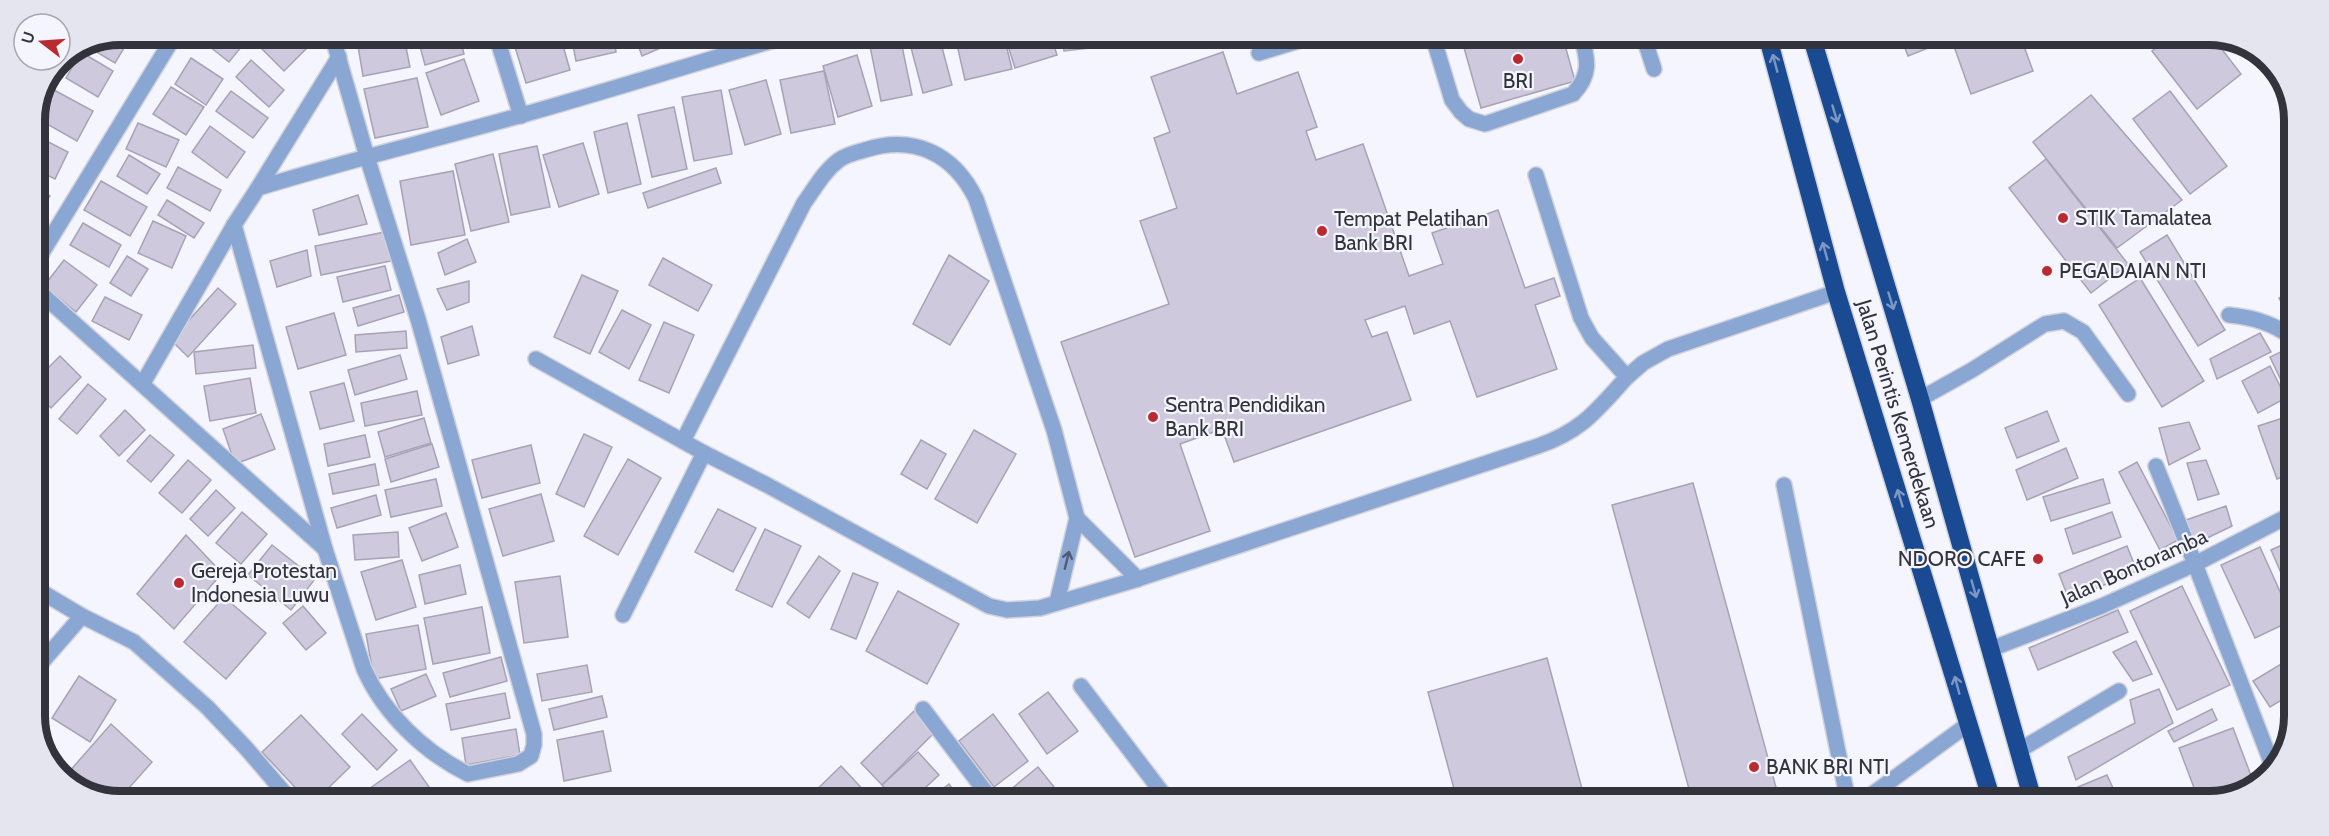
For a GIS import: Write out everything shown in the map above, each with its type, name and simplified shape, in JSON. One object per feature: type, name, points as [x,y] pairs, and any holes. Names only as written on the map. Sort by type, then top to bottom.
[{"type":"highway","name":"Jalan Perintis Kemerdekaan","points":[[1770,45],[1836,292],[1989,791]]},
{"type":"highway","name":"Jalan Perintis Kemerdekaan","points":[[1814,45],[1920,399],[2031,791]]},
{"type":"street","points":[[45,248],[169,45]]},
{"type":"street","points":[[234,225],[325,549],[372,687],[428,751],[468,774],[518,764],[531,756],[534,734],[418,319],[367,157],[335,45]]},
{"type":"street","points":[[499,45],[521,116]]},
{"type":"street","points":[[258,188],[521,116],[758,45]]},
{"type":"street","points":[[1258,53],[1284,45]]},
{"type":"street","points":[[1435,45],[1452,100],[1469,119],[1485,124],[1573,94],[1582,84],[1587,71],[1587,57],[1583,45]]},
{"type":"street","points":[[1646,45],[1654,69]]},
{"type":"street","points":[[143,383],[234,225],[339,57]]},
{"type":"street","points":[[683,441],[804,203],[820,180],[841,158],[879,145],[924,148],[952,164],[966,180],[976,199],[1054,430],[1077,519],[1057,602]]},
{"type":"street","points":[[1536,175],[1581,318],[1592,338],[1627,377]]},
{"type":"street","points":[[536,359],[704,453],[989,606],[1020,610],[1040,608],[1138,579],[1561,438],[1592,416],[1627,377],[1643,363],[1668,350],[1836,292]]},
{"type":"street","points":[[45,297],[325,549]]},
{"type":"street","points":[[2229,315],[2264,321],[2284,331]]},
{"type":"street","points":[[1920,399],[1972,370],[2045,324],[2064,321],[2083,332],[2128,394]]},
{"type":"street","points":[[623,615],[704,453]]},
{"type":"street","points":[[2156,466],[2270,759]]},
{"type":"street","points":[[1784,485],[1846,791]]},
{"type":"street","name":"Jalan Bontoramba","points":[[1991,649],[2084,614],[2194,564],[2284,518]]},
{"type":"street","points":[[1077,519],[1138,579]]},
{"type":"street","points":[[45,594],[82,616],[134,642],[223,723],[282,791]]},
{"type":"street","points":[[45,659],[82,616]]},
{"type":"street","points":[[1081,686],[1161,791]]},
{"type":"street","points":[[2018,751],[2119,690]]},
{"type":"street","points":[[923,709],[985,791]]},
{"type":"street","points":[[1877,791],[1967,724]]},
{"type":"building","points":[[126,45],[115,63],[93,50],[105,46]]},
{"type":"building","points":[[208,45],[243,45],[229,62]]},
{"type":"building","points":[[262,45],[306,45],[308,47],[284,71],[260,47]]},
{"type":"building","points":[[406,45],[410,67],[363,76],[358,46]]},
{"type":"building","points":[[420,45],[462,45],[464,54],[425,65]]},
{"type":"building","points":[[514,45],[563,45],[570,70],[526,83]]},
{"type":"building","points":[[573,45],[615,45],[616,52],[576,61]]},
{"type":"building","points":[[638,45],[667,45],[642,56]]},
{"type":"building","points":[[870,45],[902,45],[912,95],[881,101]]},
{"type":"building","points":[[910,45],[941,45],[952,85],[923,93]]},
{"type":"building","points":[[957,45],[1006,45],[1012,69],[965,80]]},
{"type":"building","points":[[1008,45],[1054,45],[1057,55],[1015,68]]},
{"type":"building","points":[[1063,45],[1107,46],[1064,51]]},
{"type":"building","name":"BRI","points":[[1463,45],[1565,45],[1575,81],[1481,108]]},
{"type":"building","points":[[1904,45],[1936,45],[1908,56]]},
{"type":"building","points":[[1954,45],[2024,45],[2033,71],[1971,94]]},
{"type":"building","points":[[2159,45],[2219,46],[2241,74],[2197,109],[2152,51]]},
{"type":"building","name":"Tempat Pelatihan Bank BRI","points":[[1223,52],[1237,94],[1298,72],[1317,127],[1306,131],[1316,160],[1363,144],[1409,276],[1443,264],[1432,233],[1498,210],[1525,288],[1554,278],[1560,296],[1535,305],[1557,369],[1477,397],[1450,321],[1414,334],[1405,306],[1365,320],[1372,337],[1387,332],[1411,400],[1234,462],[1222,429],[1180,444],[1210,531],[1135,557],[1061,342],[1169,304],[1140,221],[1177,208],[1154,138],[1170,132],[1151,77]]},
{"type":"building","points":[[85,54],[113,71],[98,97],[66,78],[72,72],[77,59]]},
{"type":"building","points":[[857,55],[872,106],[838,117],[823,66]]},
{"type":"building","points":[[191,58],[223,79],[206,105],[175,84]]},
{"type":"building","points":[[464,59],[479,101],[441,115],[426,73]]},
{"type":"building","points":[[251,60],[284,90],[269,107],[236,77]]},
{"type":"building","points":[[824,71],[835,124],[791,133],[780,80]]},
{"type":"building","points":[[417,78],[428,127],[375,138],[364,89]]},
{"type":"building","points":[[766,80],[781,134],[745,145],[729,90]]},
{"type":"building","points":[[171,87],[204,107],[186,135],[153,114]]},
{"type":"building","points":[[54,90],[93,111],[77,141],[45,123],[47,104]]},
{"type":"building","points":[[721,90],[732,154],[694,161],[682,97]]},
{"type":"building","points":[[231,91],[268,118],[253,138],[216,111]]},
{"type":"building","points":[[2170,91],[2227,166],[2190,194],[2133,119]]},
{"type":"building","points":[[2091,95],[2182,200],[2117,248],[2033,142]]},
{"type":"building","points":[[674,107],[687,169],[652,177],[638,115]]},
{"type":"building","points":[[138,123],[179,140],[166,167],[126,149]]},
{"type":"building","points":[[627,123],[641,184],[608,193],[594,132]]},
{"type":"building","points":[[210,126],[245,152],[227,178],[192,152]]},
{"type":"building","points":[[45,140],[68,152],[55,179],[45,174]]},
{"type":"building","points":[[583,143],[599,194],[559,207],[543,155]]},
{"type":"building","points":[[537,146],[550,207],[511,215],[499,154]]},
{"type":"building","points":[[493,154],[509,222],[471,231],[455,164]]},
{"type":"building","points":[[129,155],[160,174],[147,194],[117,176]]},
{"type":"building","name":"STIK Tamalatea","points":[[2046,159],[2128,264],[2091,293],[2009,188]]},
{"type":"building","points":[[178,167],[221,190],[210,211],[167,188]]},
{"type":"building","points":[[716,168],[721,183],[648,208],[643,193]]},
{"type":"building","points":[[453,171],[465,235],[411,245],[400,181]]},
{"type":"building","points":[[101,181],[147,207],[130,236],[84,210]]},
{"type":"building","points":[[45,193],[50,196],[45,203]]},
{"type":"building","points":[[358,195],[367,224],[319,235],[313,210]]},
{"type":"building","points":[[167,200],[204,223],[194,238],[158,215]]},
{"type":"building","points":[[153,221],[186,236],[172,268],[138,253]]},
{"type":"building","points":[[83,223],[121,245],[109,267],[70,245]]},
{"type":"building","points":[[385,232],[391,261],[321,275],[315,246]]},
{"type":"building","points":[[2167,235],[2225,330],[2198,346],[2140,252]]},
{"type":"building","points":[[467,239],[476,262],[445,275],[438,253]]},
{"type":"building","points":[[307,250],[311,276],[277,287],[270,261]]},
{"type":"building","points":[[949,255],[989,281],[950,345],[913,324]]},
{"type":"building","points":[[127,256],[148,269],[131,296],[110,283]]},
{"type":"building","points":[[663,258],[712,285],[698,311],[649,285]]},
{"type":"building","points":[[64,260],[97,285],[76,312],[45,285]]},
{"type":"building","points":[[385,266],[391,290],[343,302],[337,277]]},
{"type":"building","points":[[582,275],[618,291],[590,354],[554,337]]},
{"type":"building","points":[[2140,278],[2204,381],[2162,407],[2099,305]]},
{"type":"building","points":[[469,281],[469,302],[447,310],[437,289]]},
{"type":"building","points":[[218,288],[236,304],[188,357],[171,340]]},
{"type":"building","points":[[399,295],[404,312],[358,326],[353,308]]},
{"type":"building","points":[[2284,295],[2284,307],[2279,298]]},
{"type":"building","points":[[105,297],[142,315],[129,340],[92,321]]},
{"type":"building","points":[[622,310],[651,325],[629,369],[599,352]]},
{"type":"building","points":[[334,313],[346,355],[298,369],[286,327]]},
{"type":"building","points":[[664,322],[694,335],[669,393],[639,380]]},
{"type":"building","points":[[472,326],[479,355],[448,364],[441,337]]},
{"type":"building","points":[[406,331],[407,348],[356,352],[355,335]]},
{"type":"building","points":[[2260,333],[2271,352],[2217,379],[2210,359]]},
{"type":"building","points":[[253,345],[256,368],[196,374],[194,352]]},
{"type":"building","points":[[2284,350],[2284,386],[2270,357]]},
{"type":"building","points":[[400,355],[407,379],[355,395],[348,370]]},
{"type":"building","points":[[60,356],[81,377],[51,408],[45,402],[45,371]]},
{"type":"building","points":[[2270,366],[2284,394],[2284,399],[2258,413],[2242,381]]},
{"type":"building","points":[[250,378],[256,413],[210,421],[204,386]]},
{"type":"building","points":[[344,383],[354,421],[320,429],[310,392]]},
{"type":"building","points":[[88,384],[106,399],[77,434],[59,419]]},
{"type":"building","points":[[417,391],[422,415],[365,426],[361,403]]},
{"type":"building","points":[[125,410],[145,430],[119,456],[100,436]]},
{"type":"building","points":[[2047,411],[2059,441],[2017,458],[2005,428]]},
{"type":"building","points":[[261,414],[275,449],[235,464],[223,429]]},
{"type":"building","points":[[424,418],[431,443],[385,457],[378,432]]},
{"type":"building","points":[[2284,418],[2284,477],[2277,479],[2258,426]]},
{"type":"building","points":[[2189,422],[2200,449],[2169,465],[2159,428]]},
{"type":"building","points":[[974,430],[1016,454],[977,523],[935,499]]},
{"type":"building","points":[[584,434],[612,447],[584,507],[556,494]]},
{"type":"building","points":[[150,435],[174,455],[151,482],[127,461]]},
{"type":"building","points":[[365,435],[370,457],[328,466],[324,444]]},
{"type":"building","points":[[921,440],[946,454],[927,489],[901,474]]},
{"type":"building","points":[[432,444],[439,467],[391,482],[385,459]]},
{"type":"building","points":[[531,445],[540,483],[482,498],[472,460]]},
{"type":"building","points":[[2066,448],[2078,478],[2027,500],[2016,470]]},
{"type":"building","points":[[628,459],[661,478],[618,555],[584,536]]},
{"type":"building","points":[[188,460],[211,480],[182,513],[159,493]]},
{"type":"building","points":[[2206,460],[2219,494],[2198,500],[2187,463]]},
{"type":"building","points":[[2137,462],[2178,540],[2160,550],[2119,472]]},
{"type":"building","points":[[375,464],[379,485],[333,494],[329,474]]},
{"type":"building","points":[[436,479],[442,506],[391,517],[385,490]]},
{"type":"building","points":[[2103,479],[2110,503],[2051,521],[2043,497]]},
{"type":"building","points":[[1693,483],[1777,791],[1690,791],[1612,505]]},
{"type":"building","points":[[216,490],[235,508],[208,536],[190,519]]},
{"type":"building","points":[[541,494],[554,541],[503,556],[489,509]]},
{"type":"building","points":[[376,495],[381,515],[337,528],[331,508]]},
{"type":"building","points":[[2226,506],[2232,526],[2195,544],[2186,520]]},
{"type":"building","points":[[718,509],[756,528],[733,572],[695,552]]},
{"type":"building","points":[[242,512],[267,534],[241,564],[216,543]]},
{"type":"building","points":[[2112,512],[2121,537],[2073,554],[2065,529]]},
{"type":"building","points":[[446,513],[458,547],[422,561],[409,528]]},
{"type":"building","points":[[765,529],[801,546],[772,607],[736,590]]},
{"type":"building","points":[[398,532],[399,557],[355,560],[353,535]]},
{"type":"building","name":"Gereja Protestan Indonesia Luwu","points":[[186,535],[222,573],[174,629],[137,594]]},
{"type":"building","points":[[2284,544],[2284,580],[2271,550]]},
{"type":"building","points":[[272,545],[315,579],[291,610],[248,575]]},
{"type":"building","points":[[2127,546],[2137,571],[2069,600],[2059,574]]},
{"type":"building","points":[[2260,547],[2284,600],[2284,624],[2255,638],[2221,565]]},
{"type":"building","points":[[819,556],[840,571],[809,618],[787,603]]},
{"type":"building","points":[[402,560],[416,607],[376,620],[361,572]]},
{"type":"building","points":[[460,565],[466,594],[425,604],[419,575]]},
{"type":"building","points":[[853,573],[878,583],[856,639],[831,629]]},
{"type":"building","points":[[560,576],[568,637],[524,643],[515,582]]},
{"type":"building","points":[[2182,586],[2230,685],[2177,710],[2130,611]]},
{"type":"building","points":[[898,591],[959,624],[927,684],[866,651]]},
{"type":"building","points":[[224,597],[266,633],[226,679],[184,642]]},
{"type":"building","points":[[303,606],[326,633],[306,650],[283,623]]},
{"type":"building","points":[[482,607],[490,653],[433,664],[424,618]]},
{"type":"building","points":[[2118,610],[2128,632],[2038,670],[2029,648]]},
{"type":"building","points":[[418,625],[426,669],[374,679],[366,634]]},
{"type":"building","points":[[2136,641],[2152,674],[2133,681],[2113,652]]},
{"type":"building","points":[[501,657],[507,681],[450,697],[443,673]]},
{"type":"building","points":[[1547,658],[1583,791],[1455,791],[1428,692]]},
{"type":"building","points":[[2284,662],[2284,699],[2270,707],[2253,681]]},
{"type":"building","points":[[587,665],[592,692],[542,701],[537,674]]},
{"type":"building","points":[[426,674],[436,696],[401,711],[391,689]]},
{"type":"building","points":[[79,676],[116,700],[90,742],[52,718]]},
{"type":"building","points":[[2159,689],[2173,723],[2076,780],[2068,757],[2135,723],[2130,700]]},
{"type":"building","points":[[1048,692],[1078,731],[1047,754],[1019,714]]},
{"type":"building","points":[[505,693],[510,718],[451,730],[446,704]]},
{"type":"building","points":[[602,696],[607,717],[554,730],[549,709]]},
{"type":"building","points":[[2212,709],[2217,720],[2174,742],[2168,731]]},
{"type":"building","points":[[914,711],[935,732],[882,785],[861,763]]},
{"type":"building","points":[[362,714],[397,750],[377,770],[342,734]]},
{"type":"building","points":[[993,714],[1028,761],[994,787],[959,741]]},
{"type":"building","points":[[301,715],[350,767],[325,791],[298,791],[262,752]]},
{"type":"building","points":[[111,724],[152,762],[126,791],[96,787],[69,771]]},
{"type":"building","points":[[2233,728],[2252,778],[2224,790],[2195,791],[2179,748]]},
{"type":"building","points":[[516,729],[520,755],[466,765],[462,738]]},
{"type":"building","points":[[603,731],[611,771],[564,781],[557,740]]},
{"type":"building","points":[[918,752],[939,775],[922,791],[887,791],[882,785]]},
{"type":"building","points":[[410,760],[432,791],[366,791]]},
{"type":"building","points":[[841,766],[864,791],[815,791]]},
{"type":"building","points":[[1038,767],[1057,791],[1011,791]]},
{"type":"building","points":[[2107,775],[2114,791],[2080,791],[2078,787]]},
{"type":"building","points":[[949,784],[954,791],[940,791]]},
{"type":"place","name":"BRI","points":[[1518,59]]},
{"type":"place","name":"STIK Tamalatea","points":[[2063,218]]},
{"type":"place","name":"Tempat Pelatihan Bank BRI","points":[[1322,231]]},
{"type":"place","name":"PEGADAIAN NTI","points":[[2047,271]]},
{"type":"place","name":"Sentra Pendidikan Bank BRI","points":[[1153,417]]},
{"type":"place","name":"NDORO CAFE","points":[[2038,559]]},
{"type":"place","name":"Gereja Protestan Indonesia Luwu","points":[[179,583]]},
{"type":"place","name":"BANK BRI NTI","points":[[1754,767]]}]
